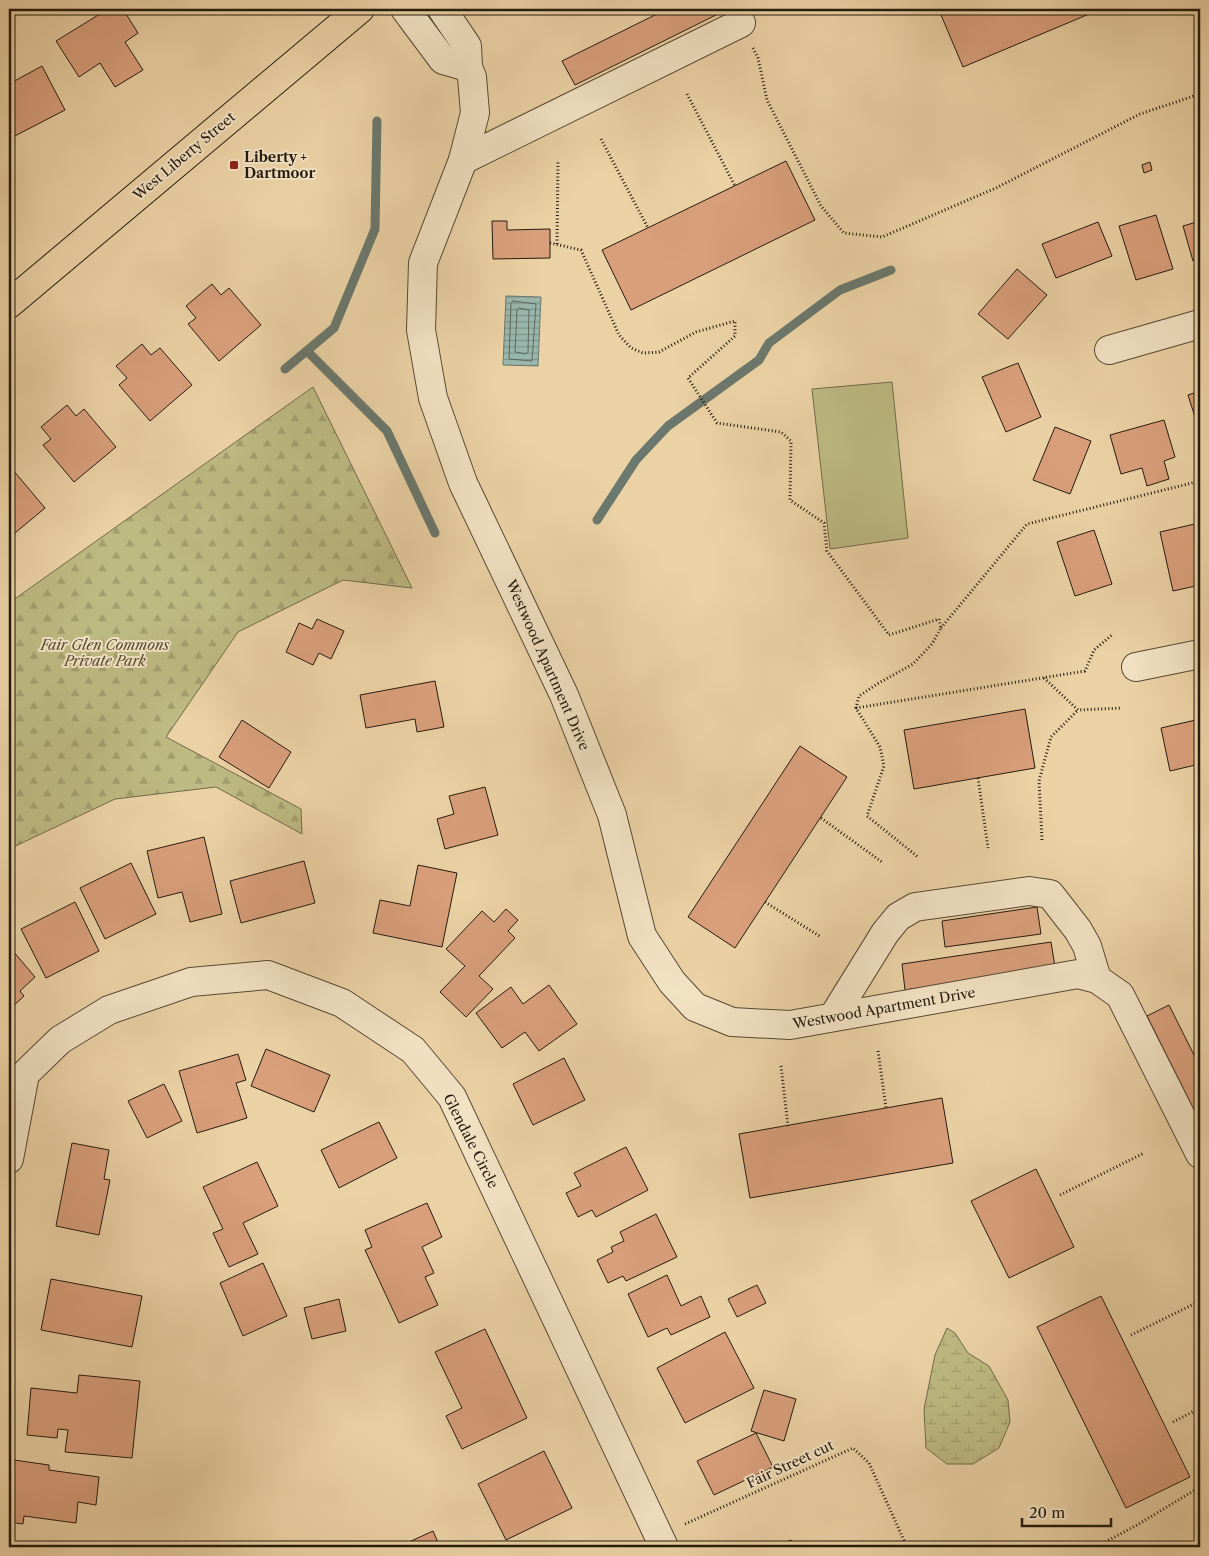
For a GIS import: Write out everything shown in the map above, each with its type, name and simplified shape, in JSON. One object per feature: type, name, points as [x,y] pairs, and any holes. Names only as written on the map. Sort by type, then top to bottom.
[{"type":"main road","name":"West Liberty Street","points":[[9,304],[360,9]]},
{"type":"street","points":[[405,9],[443,60],[468,67],[467,46],[442,9]]},
{"type":"street","points":[[463,160],[741,22]]},
{"type":"street","name":"Westwood Apartment Drive","points":[[468,67],[472,77],[475,113],[463,160],[423,263],[421,330],[433,398],[462,483],[564,695],[612,815],[642,936],[672,982],[695,1007],[732,1022],[790,1025],[1078,974],[1097,979],[1120,995],[1200,1154]]},
{"type":"street","points":[[1109,350],[1200,324]]},
{"type":"street","points":[[1136,667],[1200,654]]},
{"type":"street","points":[[833,1018],[885,933],[898,917],[915,907],[1029,891],[1050,894],[1078,930],[1087,946],[1097,979]]},
{"type":"street","name":"Glendale Circle","points":[[9,1159],[25,1074],[60,1040],[109,1010],[191,982],[268,976],[342,1003],[413,1050],[452,1097],[662,1542]]},
{"type":"path","points":[[741,22],[758,58],[767,100],[821,206],[844,233],[882,237],[996,188],[1140,114],[1200,94]]},
{"type":"path","points":[[687,94],[735,186]]},
{"type":"path","points":[[601,139],[648,228]]},
{"type":"path","points":[[557,244],[558,160]]},
{"type":"path","points":[[550,243],[580,250],[619,335],[631,348],[642,353],[659,352],[696,332],[735,321],[735,336],[688,378],[718,423],[781,432],[791,441],[790,500],[824,523],[827,551],[889,635],[940,618],[940,628]]},
{"type":"path","points":[[856,708],[860,696],[913,664],[932,644],[940,628],[1027,524],[1200,481]]},
{"type":"path","points":[[856,708],[1085,671],[1094,650],[1112,635]]},
{"type":"path","points":[[1044,678],[1078,710]]},
{"type":"path","points":[[856,708],[880,747],[884,766],[867,816],[918,858]]},
{"type":"path","points":[[1042,840],[1039,781],[1050,737],[1078,710],[1122,708]]},
{"type":"path","points":[[978,778],[988,848]]},
{"type":"path","points":[[821,818],[882,862]]},
{"type":"path","points":[[765,902],[820,937]]},
{"type":"path","points":[[878,1052],[886,1108]]},
{"type":"path","points":[[781,1066],[788,1126]]},
{"type":"path","points":[[1060,1195],[1144,1153]]},
{"type":"path","points":[[1131,1335],[1200,1301]]},
{"type":"path","points":[[1173,1422],[1200,1408]]},
{"type":"path","name":"Fair Street cut","points":[[662,1542],[853,1448],[869,1463],[906,1547]]},
{"type":"path","points":[[1096,1547],[1137,1526],[1200,1487]]},
{"type":"green space","points":[[892,382],[908,538],[830,549],[812,389]]},
{"type":"green space","name":"Fair Glen Commons Private Park","points":[[313,387],[412,588],[343,580],[238,632],[166,737],[301,809],[302,834],[216,787],[115,799],[9,849],[9,603]]},
{"type":"green space","points":[[947,1328],[955,1333],[968,1353],[989,1366],[1008,1400],[1010,1422],[999,1448],[973,1464],[947,1464],[926,1448],[924,1409],[935,1355]]},
{"type":"water","points":[[506,296],[541,297],[538,366],[503,365]]},
{"type":"building","points":[[108,9],[123,9],[138,33],[125,42],[143,70],[115,87],[100,63],[79,77],[56,41]]},
{"type":"building","points":[[667,9],[726,10],[575,85],[562,61]]},
{"type":"building","points":[[950,9],[1101,9],[963,67],[941,15],[951,11]]},
{"type":"building","points":[[42,66],[65,110],[9,139],[9,84]]},
{"type":"building","points":[[786,161],[815,220],[631,310],[602,250]]},
{"type":"building","points":[[1150,162],[1152,170],[1144,173],[1142,165]]},
{"type":"building","points":[[1156,215],[1173,269],[1136,280],[1119,226]]},
{"type":"building","points":[[492,221],[507,221],[507,230],[550,229],[550,258],[493,259]]},
{"type":"building","points":[[1200,221],[1200,259],[1193,261],[1183,226]]},
{"type":"building","points":[[1098,222],[1112,256],[1056,278],[1042,244]]},
{"type":"building","points":[[1017,269],[1047,295],[1008,339],[978,314]]},
{"type":"building","points":[[212,284],[221,295],[229,288],[261,325],[219,361],[188,324],[196,318],[186,306]]},
{"type":"building","points":[[142,344],[151,355],[160,348],[192,385],[150,421],[119,385],[127,378],[116,366]]},
{"type":"building","points":[[1018,363],[1041,417],[1006,432],[982,377]]},
{"type":"building","points":[[1200,391],[1200,433],[1188,395]]},
{"type":"building","points":[[67,405],[76,416],[84,409],[116,447],[74,482],[43,445],[51,439],[41,427]]},
{"type":"building","points":[[1164,420],[1175,457],[1164,461],[1169,479],[1147,486],[1142,468],[1121,474],[1110,435]]},
{"type":"building","points":[[1055,427],[1091,441],[1070,494],[1033,480]]},
{"type":"building","points":[[13,470],[45,508],[9,538],[9,473]]},
{"type":"building","points":[[1199,523],[1200,585],[1173,591],[1160,532]]},
{"type":"building","points":[[1094,530],[1112,584],[1075,596],[1057,542]]},
{"type":"building","points":[[317,619],[344,631],[331,659],[319,653],[313,665],[286,652],[299,623],[312,629]]},
{"type":"building","points":[[435,681],[444,727],[417,732],[415,719],[366,728],[360,695]]},
{"type":"building","points":[[1025,709],[1035,768],[914,789],[904,730]]},
{"type":"building","points":[[1200,719],[1200,764],[1170,771],[1161,728]]},
{"type":"building","points":[[242,720],[291,752],[269,788],[219,757]]},
{"type":"building","points":[[800,746],[847,777],[735,948],[688,917]]},
{"type":"building","points":[[485,787],[498,835],[445,849],[437,819],[454,814],[449,796]]},
{"type":"building","points":[[204,837],[222,914],[190,922],[182,892],[158,898],[147,851]]},
{"type":"building","points":[[304,861],[315,903],[241,923],[230,881]]},
{"type":"building","points":[[131,863],[156,914],[105,939],[80,888]]},
{"type":"building","points":[[418,865],[457,873],[442,947],[373,933],[380,900],[410,906]]},
{"type":"building","points":[[75,902],[99,951],[46,978],[21,929]]},
{"type":"building","points":[[1037,907],[1041,934],[945,947],[942,921]]},
{"type":"building","points":[[506,909],[518,920],[508,931],[515,938],[479,976],[493,989],[466,1017],[440,992],[465,966],[446,949],[482,911],[494,922]]},
{"type":"building","points":[[1051,942],[1055,967],[905,990],[902,964]]},
{"type":"building","points":[[13,951],[35,977],[20,991],[24,996],[9,1010],[9,955]]},
{"type":"building","points":[[549,985],[577,1024],[539,1051],[525,1032],[502,1048],[476,1013],[511,987],[523,1004]]},
{"type":"building","points":[[1169,1005],[1200,1067],[1200,1122],[1147,1016]]},
{"type":"building","points":[[266,1049],[330,1075],[314,1112],[251,1086]]},
{"type":"building","points":[[238,1054],[246,1080],[236,1083],[247,1118],[197,1133],[179,1071]]},
{"type":"building","points":[[564,1058],[585,1100],[533,1125],[513,1084]]},
{"type":"building","points":[[164,1084],[182,1121],[147,1138],[128,1101]]},
{"type":"building","points":[[942,1098],[953,1163],[750,1198],[739,1134]]},
{"type":"building","points":[[379,1122],[397,1158],[339,1188],[321,1150]]},
{"type":"building","points":[[72,1143],[109,1150],[104,1179],[110,1180],[99,1235],[56,1226]]},
{"type":"building","points":[[626,1147],[648,1190],[596,1217],[592,1210],[578,1217],[566,1193],[581,1186],[574,1173]]},
{"type":"building","points":[[257,1162],[278,1206],[243,1223],[258,1254],[229,1267],[213,1233],[223,1229],[203,1187]]},
{"type":"building","points":[[1036,1169],[1074,1247],[1009,1278],[971,1201]]},
{"type":"building","points":[[427,1203],[442,1237],[422,1247],[434,1273],[425,1277],[438,1305],[399,1323],[365,1250],[372,1247],[365,1230]]},
{"type":"building","points":[[656,1214],[677,1257],[626,1281],[623,1276],[608,1283],[597,1260],[613,1252],[611,1247],[624,1241],[620,1232]]},
{"type":"building","points":[[263,1263],[287,1316],[243,1336],[220,1283]]},
{"type":"building","points":[[667,1275],[681,1306],[701,1296],[710,1317],[671,1335],[667,1328],[648,1337],[628,1294]]},
{"type":"building","points":[[51,1279],[142,1296],[132,1347],[41,1330]]},
{"type":"building","points":[[757,1285],[766,1303],[737,1317],[728,1299]]},
{"type":"building","points":[[1101,1296],[1190,1477],[1126,1508],[1037,1327]]},
{"type":"building","points":[[339,1299],[346,1331],[312,1339],[304,1308]]},
{"type":"building","points":[[485,1329],[527,1418],[462,1449],[446,1416],[462,1408],[435,1352]]},
{"type":"building","points":[[725,1332],[754,1388],[685,1423],[657,1368]]},
{"type":"building","points":[[79,1375],[140,1381],[132,1458],[65,1452],[68,1430],[58,1429],[57,1438],[27,1435],[31,1388],[77,1393]]},
{"type":"building","points":[[764,1390],[796,1399],[784,1441],[751,1431]]},
{"type":"building","points":[[756,1433],[773,1467],[714,1495],[697,1461]]},
{"type":"building","points":[[544,1451],[572,1508],[506,1540],[478,1484]]},
{"type":"building","points":[[14,1460],[49,1465],[49,1470],[99,1477],[96,1505],[78,1502],[76,1523],[24,1516],[23,1524],[9,1522],[9,1501]]},
{"type":"building","points":[[433,1531],[440,1547],[398,1547]]},
{"type":"building","points":[[791,1540],[794,1547],[773,1547]]},
{"type":"waterway","points":[[285,369],[334,328],[375,229],[377,121]]},
{"type":"waterway","points":[[597,520],[636,460],[668,426],[759,360],[769,343],[840,290],[891,270]]},
{"type":"waterway","points":[[307,351],[387,431],[435,533]]},
{"type":"place","name":"Liberty + Dartmoor","points":[[234,165]]}]
